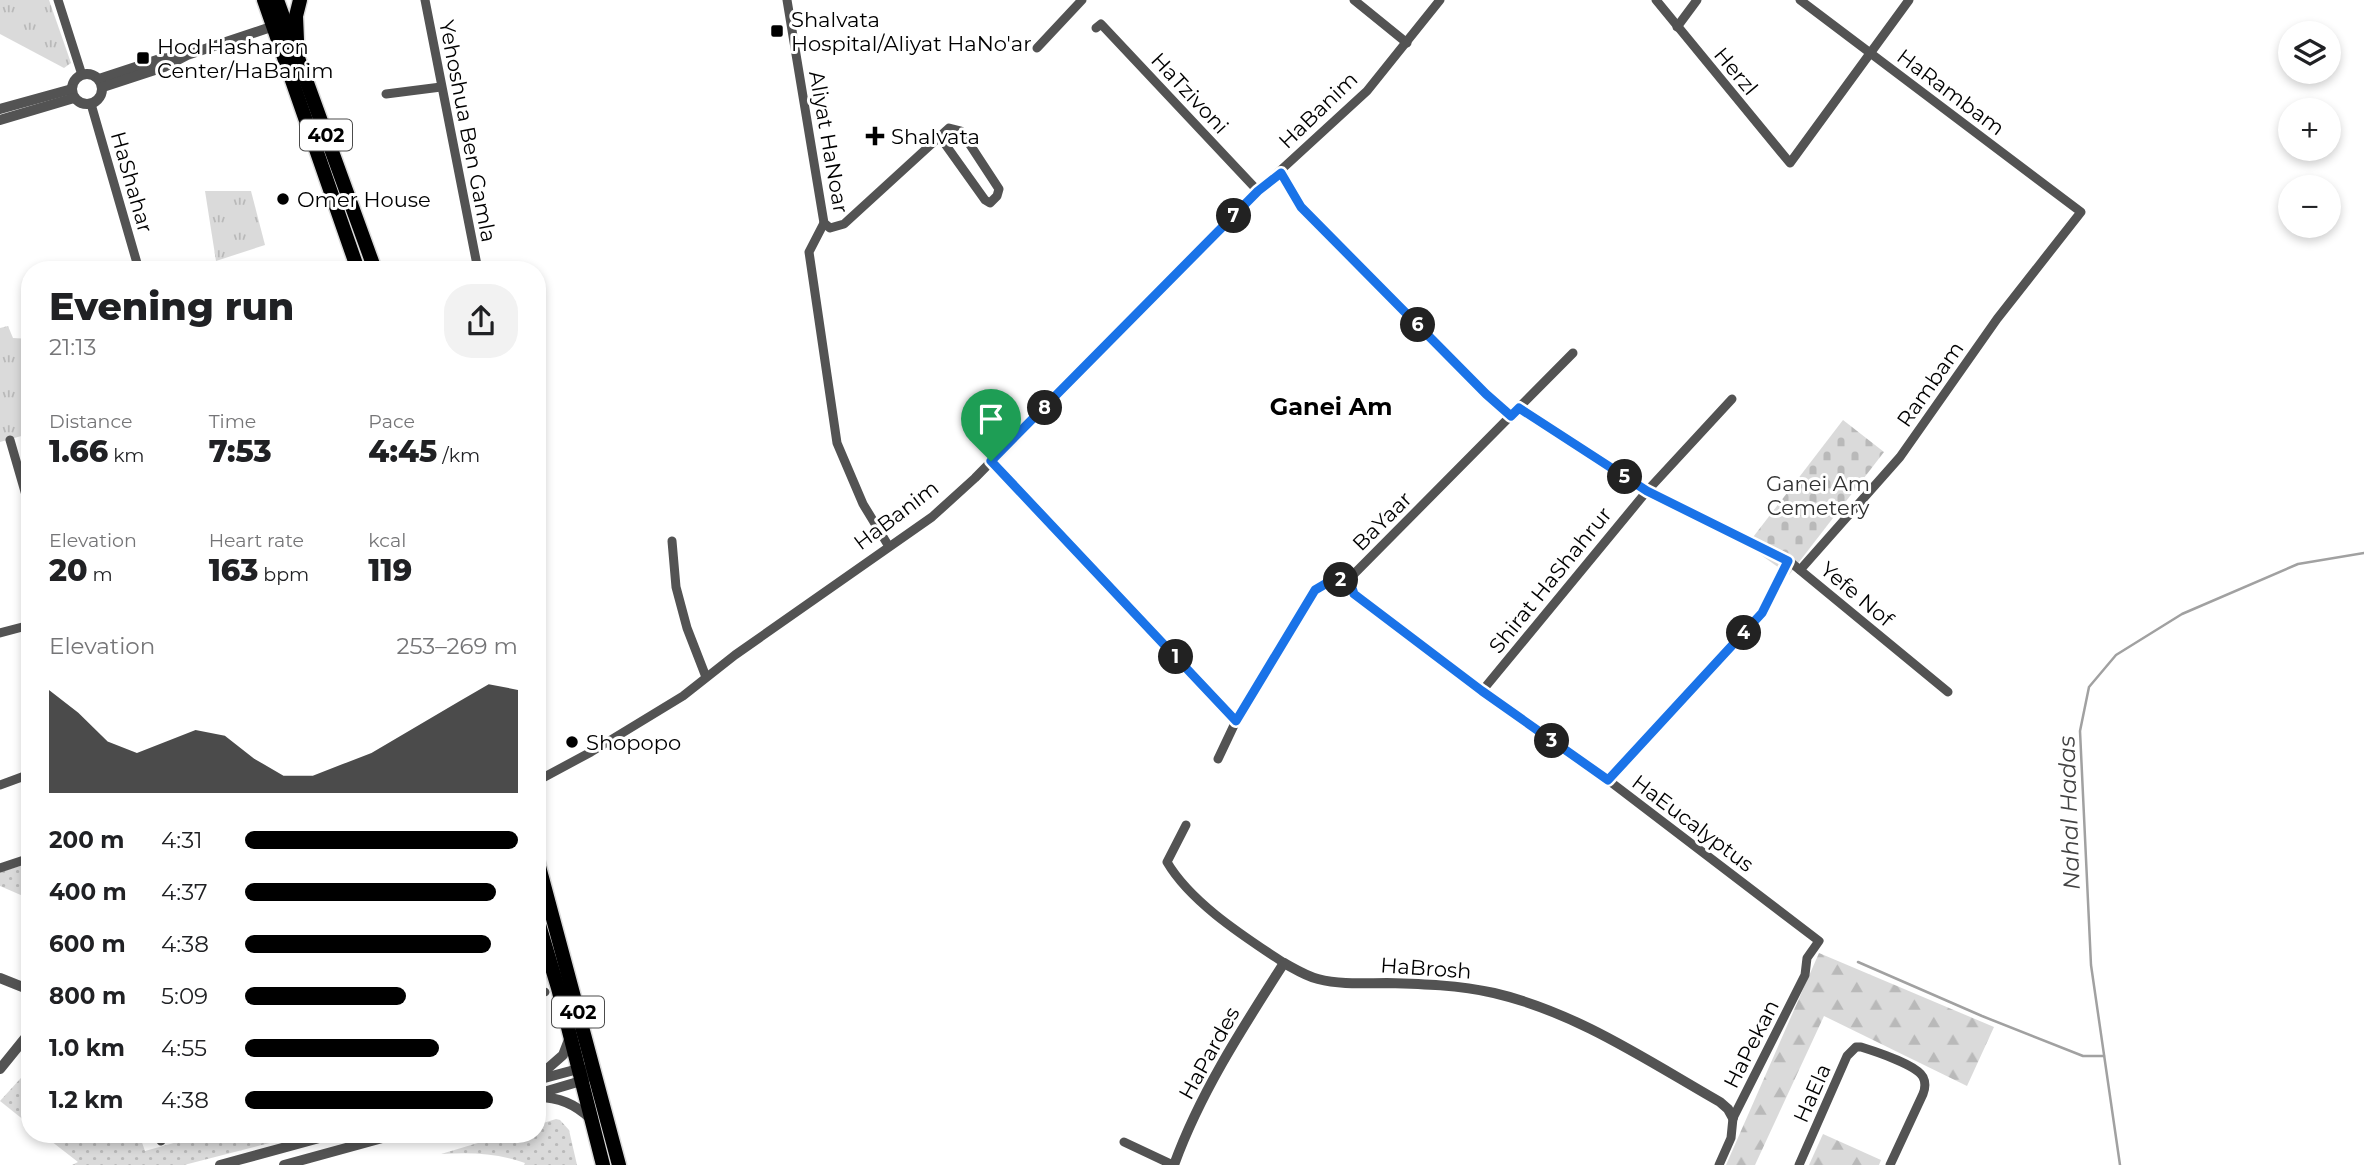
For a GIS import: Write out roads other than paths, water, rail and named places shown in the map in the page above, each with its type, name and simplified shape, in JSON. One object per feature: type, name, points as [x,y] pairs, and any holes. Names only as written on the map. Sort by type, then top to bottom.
[{"type":"main road","name":"402","points":[[264,0],[355,261]]},
{"type":"main road","name":"402","points":[[279,0],[372,261]]},
{"type":"main road","points":[[279,0],[291,5],[300,0],[296,29],[299,60]]},
{"type":"main road","name":"402","points":[[546,892],[619,1165]]},
{"type":"main road","name":"402","points":[[546,950],[603,1165]]},
{"type":"street","points":[[58,0],[82,75]]},
{"type":"street","name":"Yehoshua Ben Gamla","points":[[425,0],[476,261]]},
{"type":"street","name":"Aliyat HaNoar","points":[[787,0],[824,223],[830,228],[844,223],[940,137]]},
{"type":"street","points":[[1037,48],[1082,0]]},
{"type":"street","points":[[1354,0],[1407,43]]},
{"type":"street","name":"HaBanim","points":[[546,776],[683,696],[888,545],[932,517],[991,461],[1258,191],[1281,173],[1367,91],[1440,0]]},
{"type":"street","name":"Herzl","points":[[1656,0],[1790,163],[1871,53]]},
{"type":"street","points":[[1677,27],[1697,0]]},
{"type":"street","name":"HaRambam","points":[[1800,0],[2081,212]]},
{"type":"street","points":[[1871,53],[1909,0]]},
{"type":"street","name":"HaTzivoni","points":[[1096,28],[1101,24],[1258,191]]},
{"type":"street","points":[[101,83],[164,67],[187,55],[274,26]]},
{"type":"street","points":[[91,74],[101,83],[100,99],[91,104],[82,103],[73,93],[74,80],[82,75],[91,74]]},
{"type":"street","points":[[386,94],[441,87]]},
{"type":"street","points":[[0,109],[73,93]]},
{"type":"street","points":[[0,120],[73,93]]},
{"type":"street","name":"HaShahar","points":[[91,104],[136,261]]},
{"type":"street","points":[[949,128],[961,131],[999,189],[997,196],[990,203],[985,200],[940,137],[949,128]]},
{"type":"street","points":[[1281,173],[1301,207],[1511,416]]},
{"type":"street","name":"Rambam","points":[[1800,570],[1900,457],[1997,319],[2081,212]]},
{"type":"street","points":[[824,223],[809,252],[837,443],[863,504],[888,545]]},
{"type":"street","name":"BaYaar","points":[[1218,758],[1236,721],[1315,590],[1332,580],[1349,579],[1573,353]]},
{"type":"street","name":"Shirat HaShahrur","points":[[1482,691],[1647,491],[1732,399]]},
{"type":"street","name":"Yefe Nof","points":[[1519,408],[1647,491],[1788,561],[1948,692]]},
{"type":"street","points":[[10,440],[21,478]]},
{"type":"street","points":[[991,461],[1236,721]]},
{"type":"street","points":[[672,541],[676,587],[687,628],[706,677]]},
{"type":"street","points":[[1608,780],[1762,613],[1788,561]]},
{"type":"street","name":"HaEucalyptus","points":[[1349,579],[1354,594],[1482,691],[1608,780],[1819,942]]},
{"type":"street","points":[[0,632],[21,627]]},
{"type":"street","points":[[0,785],[21,777]]},
{"type":"street","name":"HaBrosh","points":[[1186,825],[1167,862],[1175,874],[1201,901],[1245,937],[1308,976],[1351,983],[1439,984],[1492,993],[1545,1009],[1608,1038],[1720,1102],[1733,1118]]},
{"type":"street","points":[[0,868],[21,861]]},
{"type":"street","name":"HaPekan","points":[[1718,1165],[1731,1138],[1733,1118],[1805,975],[1807,958],[1819,942]]},
{"type":"street","name":"HaPardes","points":[[1173,1165],[1203,1099],[1236,1038],[1284,963]]},
{"type":"street","points":[[0,978],[21,986]]},
{"type":"street","points":[[546,1070],[562,1055],[570,1037]]},
{"type":"street","points":[[0,1069],[21,1043]]},
{"type":"street","name":"HaEla","points":[[1799,1165],[1847,1056],[1856,1047],[1865,1048],[1913,1068],[1923,1076],[1925,1082],[1923,1094],[1890,1165]]},
{"type":"street","points":[[546,1091],[594,1071]]},
{"type":"street","points":[[546,1077],[580,1075]]},
{"type":"street","points":[[546,1096],[570,1103],[591,1120]]},
{"type":"street","points":[[1124,1142],[1173,1165]]},
{"type":"street","points":[[220,1165],[301,1143]]},
{"type":"street","points":[[285,1165],[364,1143]]},
{"type":"waterway","name":"Nahal Hadas","points":[[2120,1165],[2091,965],[2080,731],[2089,687],[2116,655],[2182,614],[2298,564],[2364,553]]},
{"type":"waterway","points":[[1858,962],[2083,1056],[2104,1056]]},
{"type":"place","name":"Shalvata Hospital/Aliyat HaNo'ar","points":[[777,31]]},
{"type":"place","name":"Hod Hasharon Center/HaBanim","points":[[143,58]]},
{"type":"place","name":"Shalvata","points":[[875,136]]},
{"type":"place","name":"Omer House","points":[[283,199]]},
{"type":"place","name":"Shopopo","points":[[572,742]]},
{"type":"district","name":"Ganei Am","points":[[1331,406]]},
{"type":"park label","name":"Ganei Am Cemetery","points":[[1818,495]]}]
